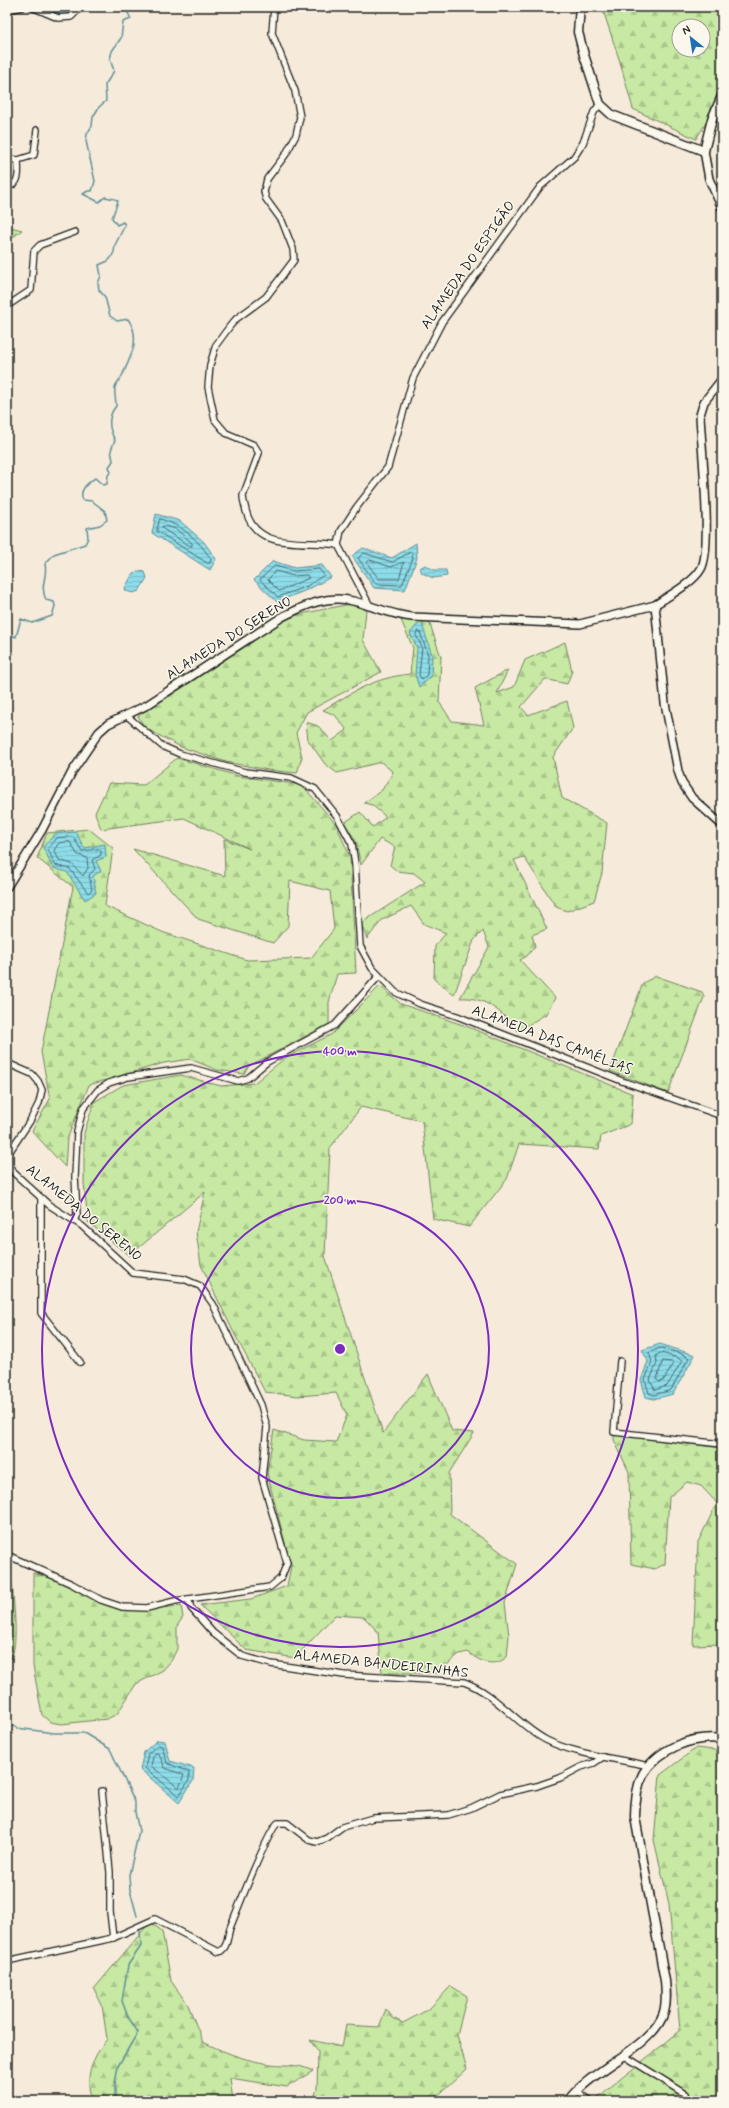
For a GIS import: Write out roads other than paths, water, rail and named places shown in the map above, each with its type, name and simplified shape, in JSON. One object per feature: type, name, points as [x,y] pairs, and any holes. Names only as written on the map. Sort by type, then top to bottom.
[{"type":"main road","points":[[580,7],[578,32],[600,104],[606,111],[621,120],[668,136],[704,151],[712,119],[722,96]]},
{"type":"main road","points":[[568,2101],[577,2091],[647,2037],[659,2025],[667,2000],[665,1981],[635,1817],[635,1800],[638,1787],[649,1766],[670,1749],[700,1738],[722,1739]]},
{"type":"street","points":[[7,10],[22,7]]},
{"type":"street","points":[[32,7],[58,18],[71,17],[81,7]]},
{"type":"street","points":[[274,7],[272,33],[295,91],[300,117],[296,134],[286,154],[268,178],[264,192],[266,199],[282,221],[293,248],[294,260],[266,297],[236,319],[216,345],[210,365],[208,387],[215,420],[219,426],[231,436],[254,445],[259,453],[243,496],[243,501],[252,524],[259,532],[272,539],[298,543],[321,542],[338,545],[370,606]]},
{"type":"street","name":"ALAMEDA DO ESPIGÃO","points":[[338,545],[338,537],[344,524],[388,467],[412,378],[432,337],[448,312],[528,202],[545,182],[574,157],[579,150],[594,112],[600,104]]},
{"type":"street","points":[[7,159],[18,160],[34,155],[37,130]]},
{"type":"street","points":[[704,151],[709,179],[722,208]]},
{"type":"street","points":[[10,186],[15,184],[18,180],[18,160]]},
{"type":"street","points":[[7,306],[31,290],[32,255],[36,247],[75,232]]},
{"type":"street","points":[[722,379],[704,402],[700,415],[705,522],[705,548],[703,563],[697,574],[655,605],[665,703],[678,771],[682,783],[692,798],[722,825]]},
{"type":"street","name":"ALAMEDA DO SERENO","points":[[7,887],[10,876],[42,830],[72,772],[92,741],[108,724],[147,705],[252,636],[305,606],[322,600],[337,599],[353,601],[399,616],[580,624],[655,605]]},
{"type":"street","name":"ALAMEDA DAS CAMÉLIAS","points":[[126,715],[162,746],[180,754],[245,772],[291,778],[316,789],[337,816],[352,844],[355,864],[360,946],[364,956],[379,976],[395,992],[408,999],[457,1016],[622,1081],[722,1116]]},
{"type":"street","points":[[74,1221],[77,1214],[75,1177],[77,1132],[83,1109],[98,1090],[109,1083],[128,1077],[191,1068],[238,1081],[248,1078],[267,1062],[335,1025],[379,976]]},
{"type":"street","name":"ALAMEDA DO SERENO","points":[[7,1063],[32,1074],[38,1081],[42,1090],[39,1103],[30,1121],[10,1150],[10,1164],[14,1172],[49,1205],[74,1221],[133,1273],[184,1279],[200,1286],[213,1304],[261,1404],[267,1427],[262,1478],[287,1563],[281,1578],[270,1587],[188,1599],[147,1608],[122,1607],[101,1600],[72,1584],[7,1555]]},
{"type":"street","points":[[41,1198],[41,1313],[80,1362]]},
{"type":"street","points":[[620,1361],[614,1432],[722,1444]]},
{"type":"street","name":"ALAMEDA BANDEIRINHAS","points":[[188,1599],[191,1608],[213,1633],[242,1656],[271,1664],[344,1675],[464,1682],[478,1687],[545,1740],[603,1757],[649,1766]]},
{"type":"street","points":[[7,1961],[113,1938],[152,1920],[158,1919],[219,1952],[222,1951],[247,1888],[272,1832],[278,1823],[287,1823],[309,1840],[317,1842],[327,1838],[342,1827],[372,1818],[448,1815],[460,1812],[500,1794],[537,1786],[560,1778],[581,1767],[594,1763],[603,1757]]},
{"type":"street","points":[[102,1791],[110,1872],[110,1912],[113,1938]]},
{"type":"street","points":[[623,2055],[686,2094]]},
{"type":"street","points":[[577,2091],[591,2101]]},
{"type":"water","points":[[45,7],[78,7],[74,12],[62,15]]},
{"type":"water","points":[[156,514],[180,521],[204,542],[216,559],[210,570],[152,533]]},
{"type":"water","points":[[416,543],[417,558],[405,590],[374,588],[352,556],[363,548],[392,558]]},
{"type":"water","points":[[273,561],[295,568],[322,565],[331,577],[309,589],[277,602],[254,580]]},
{"type":"water","points":[[425,565],[434,570],[446,570],[447,576],[433,578],[422,573],[420,568]]},
{"type":"water","points":[[139,571],[145,572],[147,578],[139,591],[133,593],[126,591],[125,588],[132,575]]},
{"type":"water","points":[[422,624],[432,655],[431,677],[419,687],[415,675],[417,648],[410,633],[417,625]]},
{"type":"water","points":[[76,832],[84,848],[105,844],[106,857],[96,861],[101,871],[93,876],[96,893],[85,900],[67,872],[53,868],[43,847],[55,834]]},
{"type":"water","points":[[660,1344],[695,1355],[673,1394],[654,1399],[646,1397],[641,1380],[648,1361],[642,1350]]},
{"type":"water","points":[[157,1740],[165,1741],[170,1761],[194,1768],[193,1781],[179,1803],[140,1769],[144,1752]]},
{"type":"waterway","points":[[7,633],[16,637],[21,619],[32,623],[52,616],[55,606],[54,602],[46,600],[43,589],[46,569],[45,564],[54,554],[85,544],[88,538],[87,528],[100,525],[107,520],[105,511],[92,501],[83,500],[82,493],[84,487],[95,478],[103,485],[107,484],[108,475],[111,472],[109,467],[113,461],[111,450],[115,440],[110,427],[110,418],[116,406],[115,387],[122,376],[131,355],[134,333],[128,319],[117,321],[110,316],[105,297],[99,290],[98,283],[101,276],[99,265],[111,258],[115,245],[125,225],[123,222],[117,225],[112,218],[118,201],[105,197],[99,202],[83,194],[88,191],[92,191],[95,181],[86,141],[87,134],[92,126],[93,117],[99,107],[106,101],[105,85],[114,71],[110,59],[112,51],[121,38],[123,22],[131,19],[127,11],[128,7]]},
{"type":"waterway","points":[[7,729],[7,740]]},
{"type":"waterway","points":[[7,752],[11,759],[7,763]]},
{"type":"waterway","points":[[7,1723],[17,1728],[54,1733],[84,1733],[110,1749],[135,1802],[135,1812],[139,1831],[129,1875],[130,1890],[137,1916]]},
{"type":"waterway","points":[[115,2101],[115,2083],[118,2066],[138,2032],[128,2017],[122,2001],[128,1965],[141,1946],[140,1931]]}]
